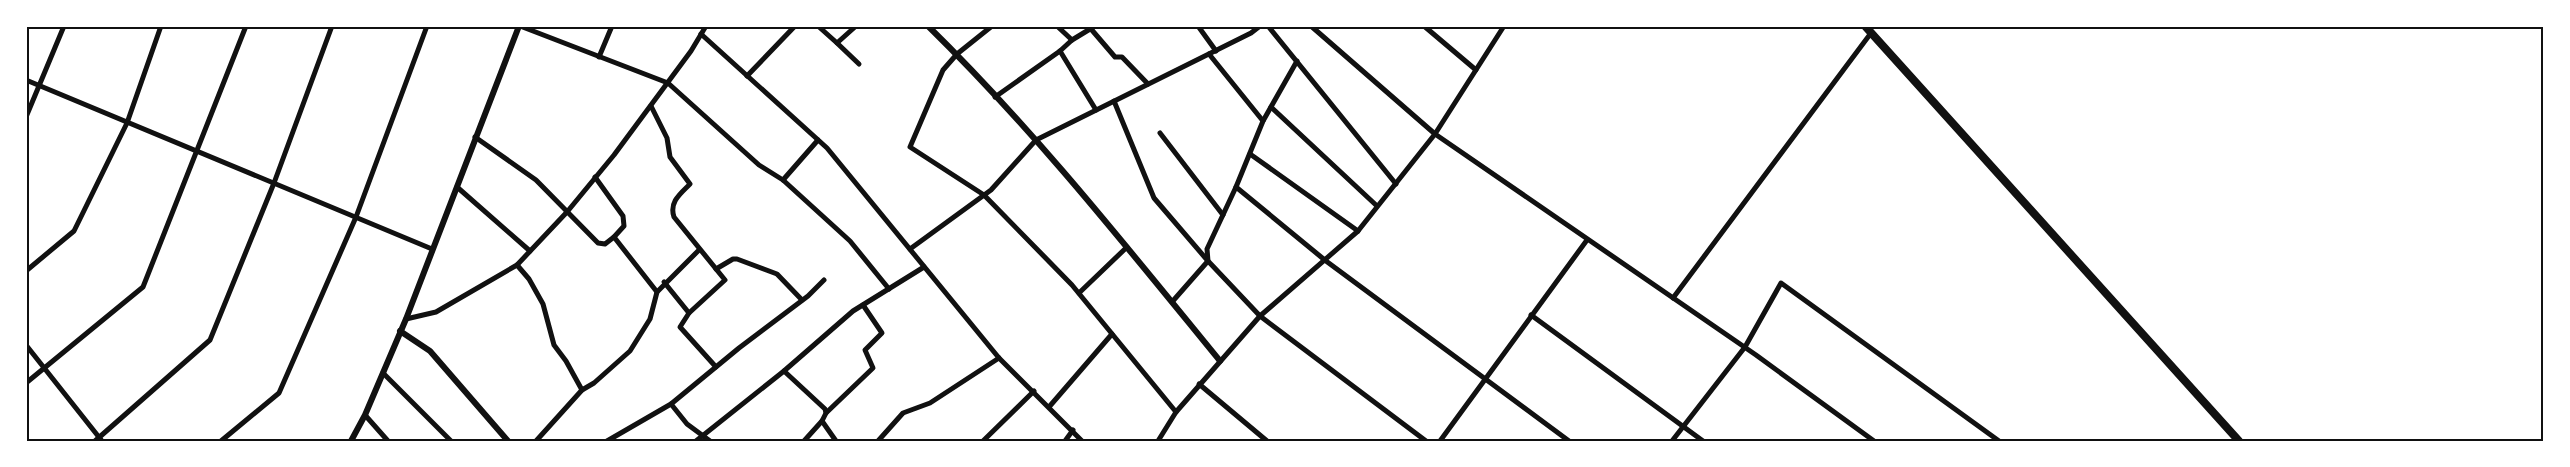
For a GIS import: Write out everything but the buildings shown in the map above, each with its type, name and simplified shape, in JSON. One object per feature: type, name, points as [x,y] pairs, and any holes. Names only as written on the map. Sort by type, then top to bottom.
[{"type":"main road","points":[[1865,26],[2240,441]]},
{"type":"street","points":[[26,117],[64,26]]},
{"type":"street","points":[[26,272],[74,231],[127,122],[161,26]]},
{"type":"street","points":[[26,383],[143,287],[246,26]]},
{"type":"street","points":[[26,344],[99,440],[210,340],[274,183],[332,26]]},
{"type":"street","points":[[221,441],[278,393],[356,218],[427,26]]},
{"type":"street","points":[[351,441],[365,415],[406,318],[519,26],[668,83],[760,165],[783,180],[850,241],[889,289]]},
{"type":"street","points":[[599,57],[612,26]]},
{"type":"street","points":[[406,318],[436,312],[517,265],[567,212],[596,177],[668,83],[706,26]]},
{"type":"street","points":[[747,76],[795,26]]},
{"type":"street","points":[[818,26],[859,64]]},
{"type":"street","points":[[837,43],[856,26]]},
{"type":"street","points":[[929,26],[1036,140],[1220,361]]},
{"type":"street","points":[[992,26],[957,54],[943,70],[910,146],[984,195],[1079,293],[1176,412]]},
{"type":"street","points":[[1057,26],[1072,40]]},
{"type":"street","points":[[1198,26],[1216,51]]},
{"type":"street","points":[[910,249],[984,195],[1036,140],[1252,33],[1260,26]]},
{"type":"street","points":[[1268,26],[1396,184]]},
{"type":"street","points":[[1311,26],[1435,134],[1745,347],[1874,441]]},
{"type":"street","points":[[1424,26],[1476,70]]},
{"type":"street","points":[[1158,441],[1176,412],[1260,316],[1326,261],[1358,231],[1435,134],[1504,26]]},
{"type":"street","points":[[996,97],[1060,51],[1084,29],[1093,28],[1115,57],[1122,57],[1148,84]]},
{"type":"street","points":[[1673,298],[1871,33]]},
{"type":"street","points":[[701,34],[818,140],[999,358],[1082,441]]},
{"type":"street","points":[[1060,51],[1096,110]]},
{"type":"street","points":[[1209,54],[1264,121]]},
{"type":"street","points":[[1172,302],[1208,261],[1207,249],[1264,121],[1297,62]]},
{"type":"street","points":[[26,80],[432,249]]},
{"type":"street","points":[[1114,101],[1154,198],[1208,261],[1260,316],[1426,441]]},
{"type":"street","points":[[651,106],[667,138],[670,157],[690,184],[674,200],[672,210],[674,218],[725,280],[689,313],[680,327],[716,367]]},
{"type":"street","points":[[1271,107],[1377,206]]},
{"type":"street","points":[[1160,134],[1223,215]]},
{"type":"street","points":[[475,137],[536,180],[598,243],[605,244],[624,226],[623,216],[596,177]]},
{"type":"street","points":[[783,180],[818,140]]},
{"type":"street","points":[[1250,154],[1358,231]]},
{"type":"street","points":[[457,187],[530,251]]},
{"type":"street","points":[[1236,187],[1326,261],[1569,441]]},
{"type":"street","points":[[614,237],[657,292]]},
{"type":"street","points":[[1440,441],[1587,240]]},
{"type":"street","points":[[1079,293],[1126,247]]},
{"type":"street","points":[[536,441],[582,390],[594,383],[630,351],[650,319],[657,292],[664,282],[699,250]]},
{"type":"street","points":[[716,269],[733,259],[737,259],[776,274],[802,300]]},
{"type":"street","points":[[517,265],[529,279],[542,304],[554,345],[566,360],[582,390]]},
{"type":"street","points":[[696,441],[863,305],[924,267]]},
{"type":"street","points":[[607,441],[670,404],[802,300],[824,280]]},
{"type":"street","points":[[664,282],[689,313]]},
{"type":"street","points":[[1672,441],[1745,347],[1781,283],[1999,441]]},
{"type":"street","points":[[804,441],[822,421],[826,413],[873,368],[865,350],[882,333],[863,305]]},
{"type":"street","points":[[1531,315],[1703,441]]},
{"type":"street","points":[[400,332],[430,351],[508,441]]},
{"type":"street","points":[[1050,408],[1112,334]]},
{"type":"street","points":[[878,441],[903,413],[930,403],[999,358]]},
{"type":"street","points":[[784,371],[825,409],[826,413]]},
{"type":"street","points":[[382,373],[451,441]]},
{"type":"street","points":[[1199,384],[1267,441]]},
{"type":"street","points":[[983,441],[1034,391]]},
{"type":"street","points":[[670,404],[687,424],[710,441]]},
{"type":"street","points":[[365,415],[388,441]]},
{"type":"street","points":[[822,421],[836,441]]},
{"type":"street","points":[[1065,441],[1073,430]]}]
